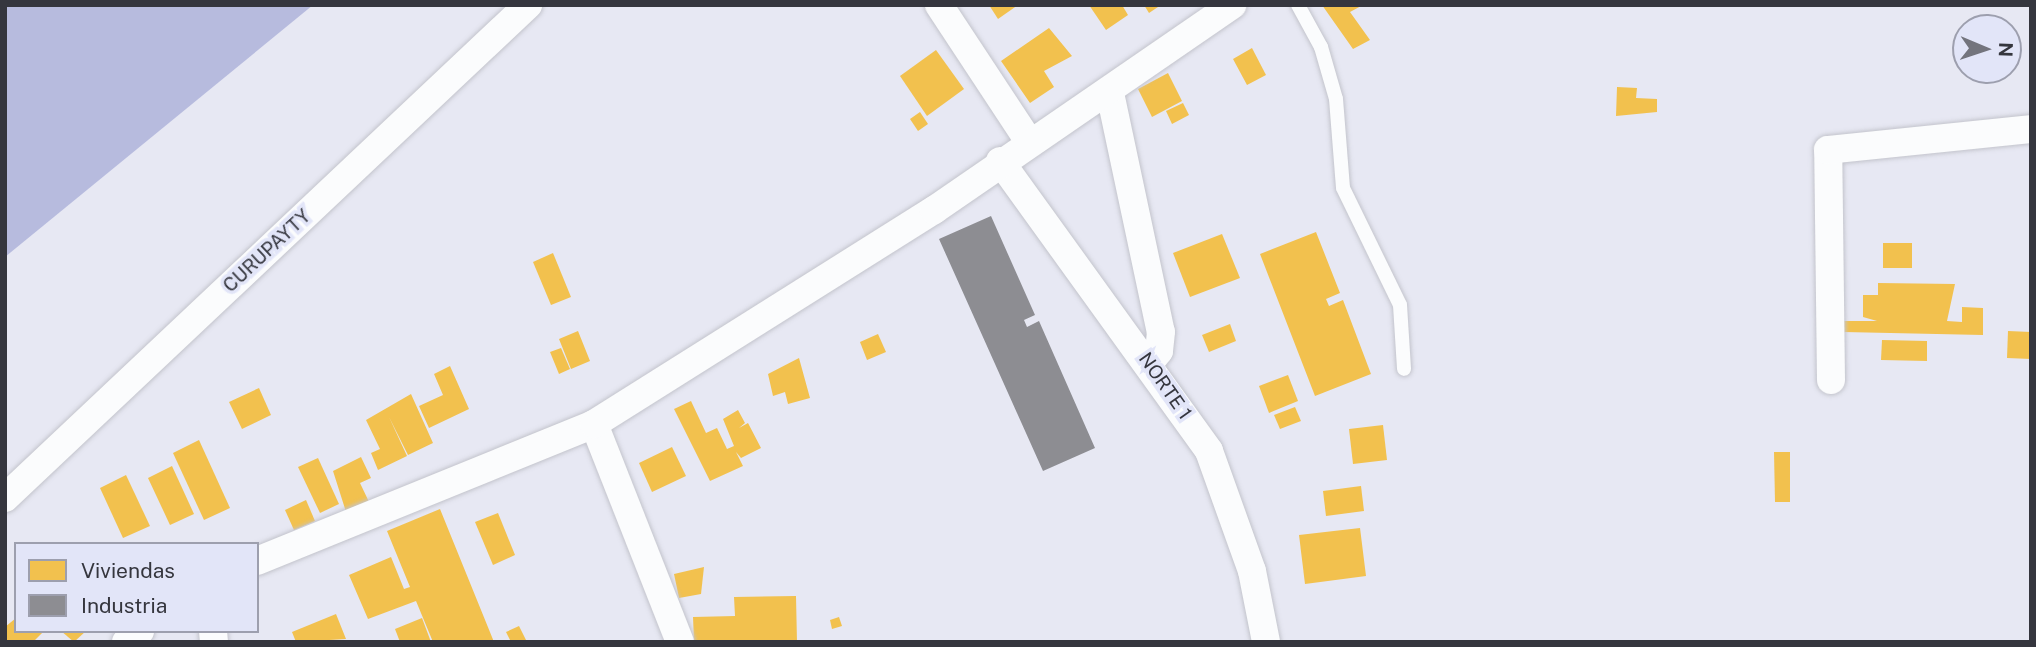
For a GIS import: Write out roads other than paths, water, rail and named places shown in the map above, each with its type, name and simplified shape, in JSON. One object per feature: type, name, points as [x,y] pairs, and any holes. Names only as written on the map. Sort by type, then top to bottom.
[{"type":"street","name":"CURUPAYTY","points":[[5,498],[528,5]]},
{"type":"street","points":[[939,5],[1028,140]]},
{"type":"street","points":[[259,560],[594,424],[934,210],[1028,140],[1110,93],[1232,5]]},
{"type":"street","points":[[1110,93],[1161,332],[1159,351],[1150,362]]},
{"type":"street","points":[[1831,380],[1828,150],[2031,129]]},
{"type":"street","name":"NORTE 1","points":[[1000,161],[1150,362],[1209,451],[1252,572],[1266,642]]},
{"type":"street","points":[[594,424],[680,642]]},
{"type":"lane","points":[[1298,5],[1321,47],[1336,99],[1343,188],[1401,305],[1404,369]]},
{"type":"water","points":[[5,5],[313,5],[5,257]]}]
